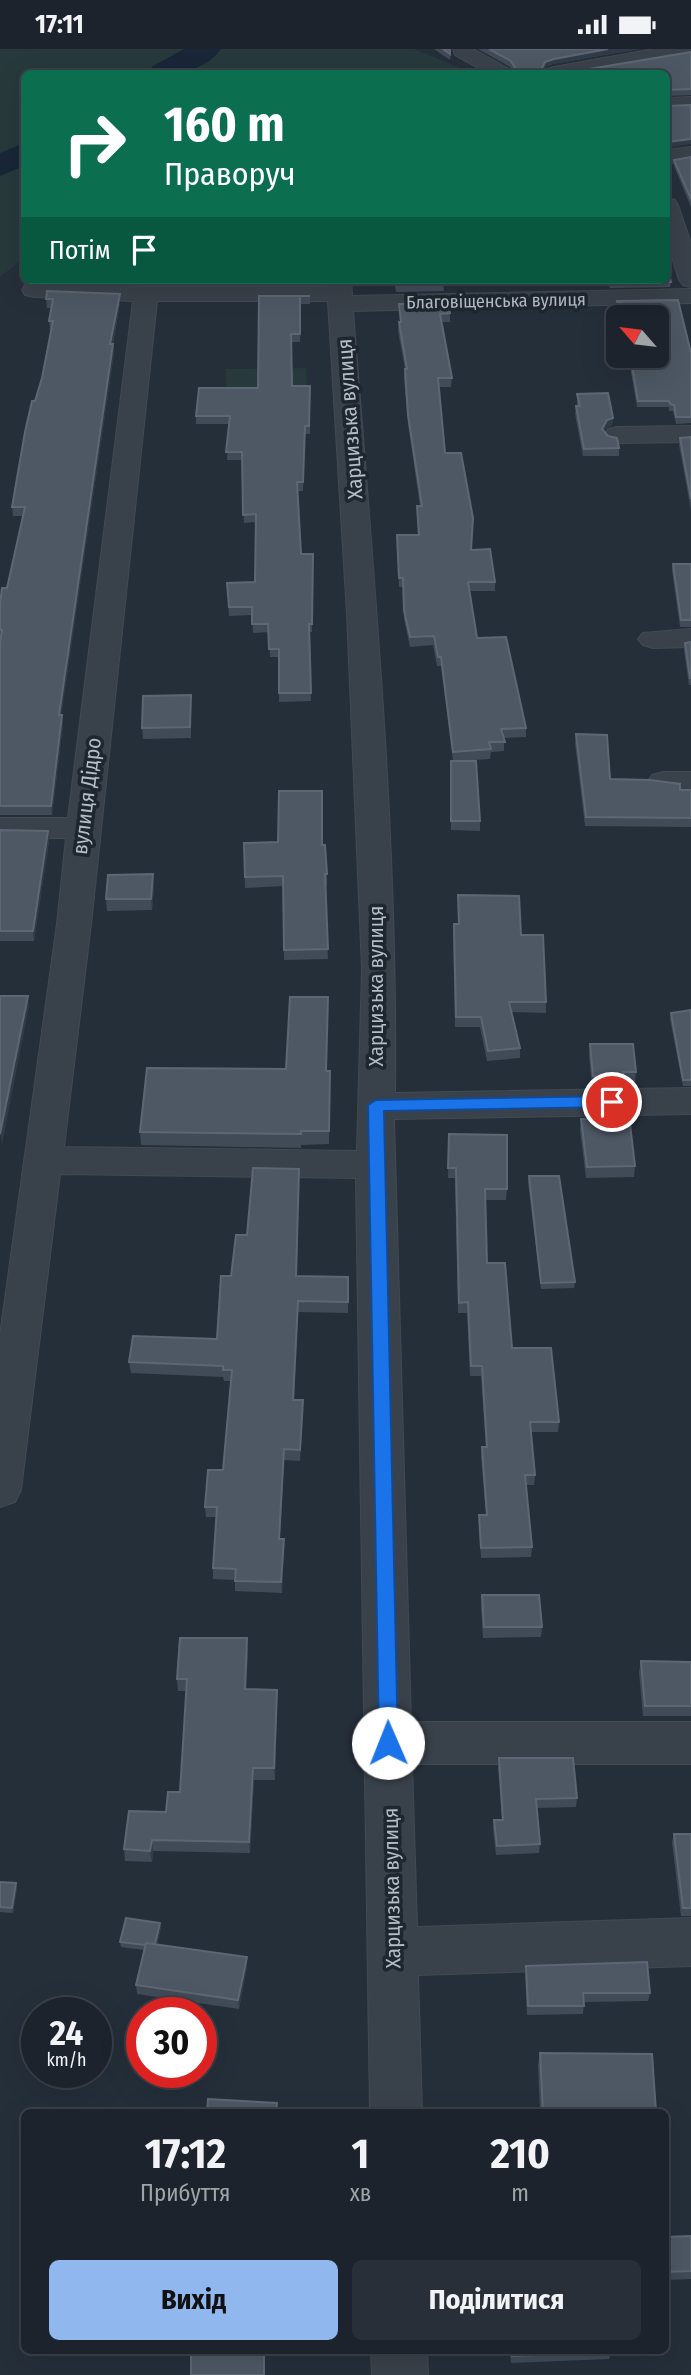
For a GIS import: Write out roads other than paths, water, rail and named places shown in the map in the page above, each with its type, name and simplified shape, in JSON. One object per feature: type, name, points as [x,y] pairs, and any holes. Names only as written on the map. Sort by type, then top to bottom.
[{"type":"street","points":[[463,49],[462,51],[497,70]]},
{"type":"street","points":[[569,70],[691,50]]},
{"type":"street","points":[[670,104],[691,103]]},
{"type":"street","points":[[670,157],[691,154]]},
{"type":"street","points":[[670,214],[691,280]]},
{"type":"street","points":[[34,290],[146,294],[340,293]]},
{"type":"street","name":"Благовіщенська вулиця","points":[[340,293],[691,296]]},
{"type":"street","name":"Харцизька вулиця","points":[[340,293],[362,614],[379,969],[375,1165],[396,2109]]},
{"type":"street","name":"вулиця Дідро","points":[[0,1490],[74,924],[146,294]]},
{"type":"street","points":[[617,435],[691,434]]},
{"type":"street","points":[[653,639],[691,638]]},
{"type":"street","points":[[0,828],[83,828]]},
{"type":"street","points":[[376,1105],[691,1101]]},
{"type":"street","points":[[43,1160],[375,1165]]},
{"type":"street","points":[[388,1743],[691,1743]]},
{"type":"street","points":[[394,1952],[691,1942]]},
{"type":"street","points":[[399,2354],[400,2375]]},
{"type":"waterway","points":[[169,70],[206,49]]},
{"type":"waterway","points":[[0,166],[21,155]]}]
